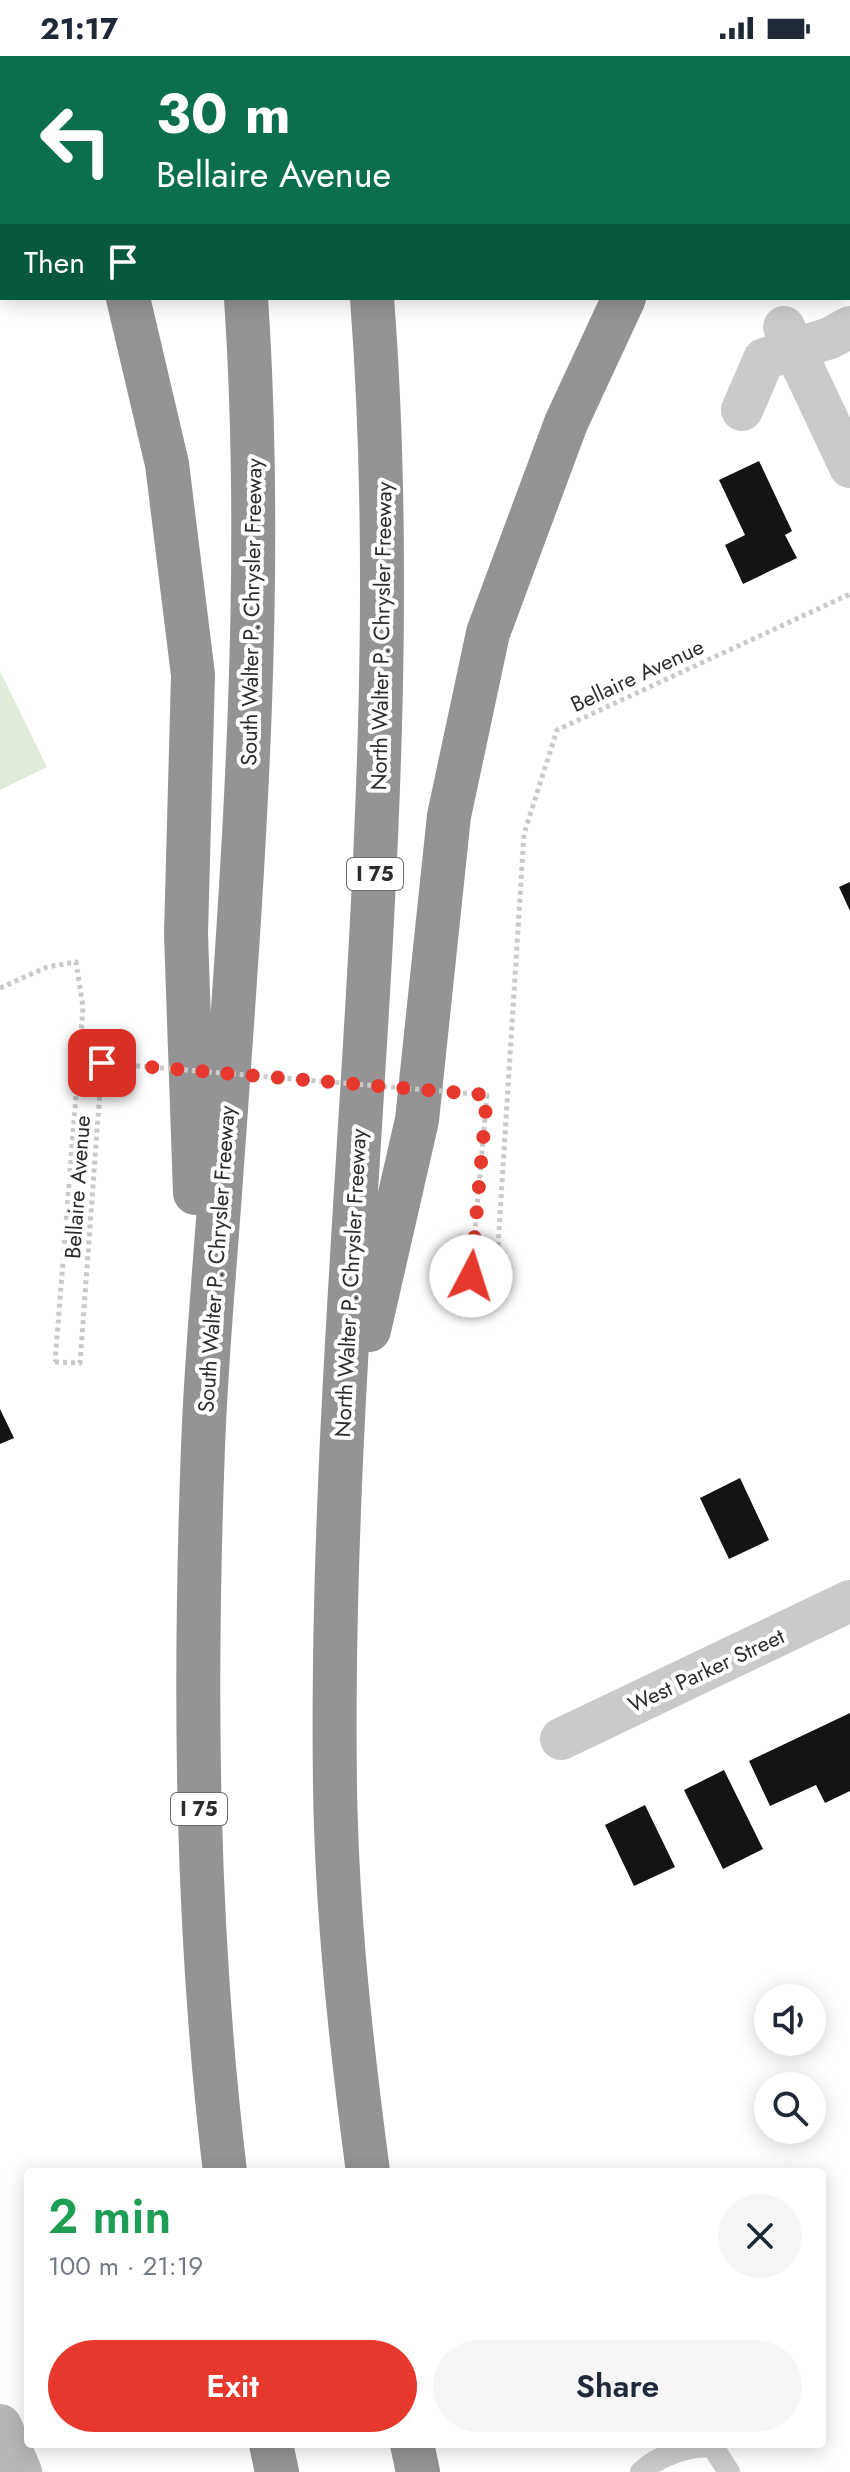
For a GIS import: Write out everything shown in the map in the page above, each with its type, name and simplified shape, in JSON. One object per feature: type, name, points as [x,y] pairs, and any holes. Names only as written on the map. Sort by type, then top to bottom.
[{"type":"highway","points":[[128,300],[167,464],[193,675],[186,934],[203,1446]]},
{"type":"highway","name":"South Walter P. Chrysler Freeway","points":[[225,2168],[209,2037],[199,1816],[203,1446],[253,668],[256,507],[246,300]]},
{"type":"highway","name":"North Walter P. Chrysler Freeway","points":[[368,2168],[346,1996],[338,1890],[335,1677],[342,1449],[383,714],[383,465],[372,300]]},
{"type":"highway","points":[[342,1449],[417,1120],[449,816],[488,633],[566,423],[623,300]]},
{"type":"highway","points":[[272,2448],[277,2472]]},
{"type":"highway","points":[[413,2448],[418,2472]]},
{"type":"main road","points":[[0,2426],[20,2472]]},
{"type":"street","points":[[742,410],[764,359],[789,338],[830,338],[850,327]]},
{"type":"street","points":[[789,338],[850,467]]},
{"type":"street","name":"West Parker Street","points":[[561,1739],[850,1601]]},
{"type":"lane","points":[[641,2472],[651,2462],[691,2448]]},
{"type":"lane","points":[[714,2448],[729,2472]]},
{"type":"path","name":"Bellaire Avenue","points":[[0,988],[47,967],[76,962],[83,1007],[55,1362],[80,1363],[102,1063],[487,1095],[471,1276],[496,1278],[524,834],[557,730],[850,594]]},
{"type":"green space","points":[[0,671],[47,767],[0,790]]},
{"type":"building","points":[[759,461],[792,531],[785,535],[797,558],[743,584],[725,545],[745,535],[719,480]]},
{"type":"building","points":[[850,882],[850,911],[839,887]]},
{"type":"building","points":[[0,1409],[14,1438],[0,1444]]},
{"type":"building","points":[[740,1478],[769,1540],[729,1559],[700,1498]]},
{"type":"building","points":[[850,1713],[850,1791],[825,1803],[816,1785],[770,1806],[749,1761]]},
{"type":"building","points":[[724,1770],[763,1849],[723,1869],[684,1790]]},
{"type":"building","points":[[645,1805],[675,1867],[634,1886],[605,1825]]},
{"type":"route","points":[[102,1063],[487,1095],[471,1276]]}]
